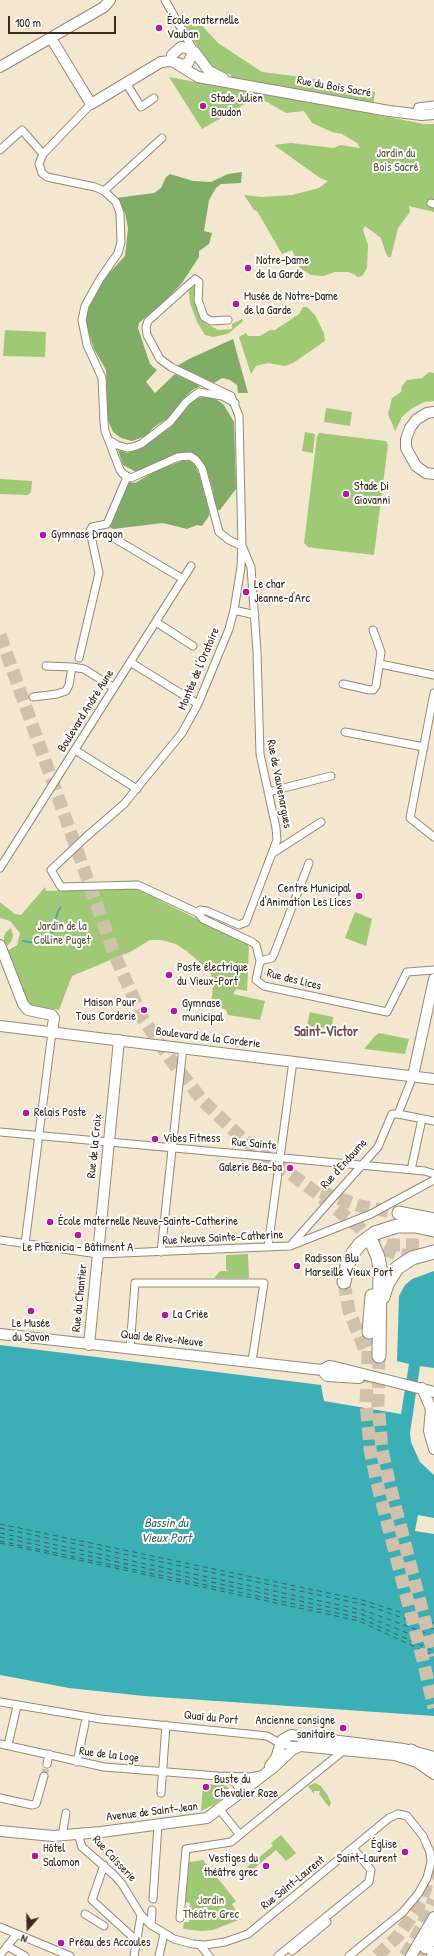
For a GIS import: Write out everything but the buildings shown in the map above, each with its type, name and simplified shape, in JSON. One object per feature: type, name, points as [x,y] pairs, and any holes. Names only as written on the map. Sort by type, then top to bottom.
[{"type":"highway","points":[[399,1213],[434,1220]]},
{"type":"highway","points":[[344,1282],[347,1266],[353,1253],[360,1244],[375,1233],[397,1226],[415,1226],[434,1230]]},
{"type":"highway","points":[[369,1332],[374,1280],[370,1245],[378,1257],[380,1268],[379,1356]]},
{"type":"highway","points":[[380,1322],[384,1290],[392,1274],[397,1268],[412,1258],[430,1252]]},
{"type":"highway","points":[[414,1756],[434,1765]]},
{"type":"highway","points":[[431,1952],[434,1932]]},
{"type":"street","points":[[0,67],[104,7],[110,0]]},
{"type":"street","points":[[165,0],[194,51]]},
{"type":"street","points":[[174,62],[172,55],[180,47],[184,35]]},
{"type":"street","points":[[51,38],[91,104]]},
{"type":"street","points":[[180,47],[194,51]]},
{"type":"street","points":[[194,51],[188,63],[183,65],[174,62],[161,62],[91,104],[43,154],[40,159],[40,168],[47,177],[104,190],[111,196],[118,207],[121,220],[120,248],[114,260],[100,278],[86,306],[82,320],[87,345],[102,378],[104,422],[108,440],[120,470],[127,476],[135,478],[178,458],[190,456],[196,460],[202,468],[219,532],[229,540],[242,546]]},
{"type":"street","name":"Rue du Bois Sacré","points":[[194,51],[209,71],[229,81]]},
{"type":"street","name":"Rue du Bois Sacré","points":[[174,62],[194,76],[416,115],[434,114]]},
{"type":"street","points":[[126,83],[141,107],[154,98]]},
{"type":"street","points":[[416,115],[418,107],[434,105]]},
{"type":"street","points":[[0,150],[22,130],[43,154]]},
{"type":"street","points":[[104,190],[162,138]]},
{"type":"street","points":[[228,320],[211,321],[204,317],[198,300],[197,280],[192,280],[177,297],[148,321],[146,327],[147,335],[160,359],[171,367],[226,392],[236,403]]},
{"type":"street","points":[[108,440],[127,448],[133,448],[141,444],[170,422],[191,396],[200,392],[222,396],[236,403]]},
{"type":"street","name":"Montée de l'Oratoire","points":[[198,913],[138,885],[61,887],[51,870],[124,804],[182,733],[198,704],[217,660],[234,610],[241,567],[240,416],[236,403]]},
{"type":"street","points":[[434,412],[426,413],[417,419],[410,428],[406,438],[406,448],[416,466],[426,473],[434,474]]},
{"type":"street","points":[[79,658],[99,573],[90,531],[92,527],[107,524],[127,476]]},
{"type":"street","points":[[117,540],[183,579]]},
{"type":"street","name":"Rue de Vauvenargues","points":[[198,913],[200,910],[207,910],[239,925],[246,922],[278,834],[260,754],[252,567],[242,546]]},
{"type":"street","name":"Boulevard André Aune","points":[[0,868],[191,566]]},
{"type":"street","points":[[234,610],[254,615]]},
{"type":"street","points":[[156,622],[194,646]]},
{"type":"street","points":[[343,684],[373,690],[376,686],[381,652],[373,630]]},
{"type":"street","points":[[130,662],[198,704]]},
{"type":"street","points":[[380,664],[434,675]]},
{"type":"street","points":[[46,666],[72,667],[84,670],[114,688]]},
{"type":"street","points":[[33,697],[57,694],[66,691],[69,685],[72,667]]},
{"type":"street","points":[[434,698],[410,818],[434,837]]},
{"type":"street","points":[[345,732],[424,747]]},
{"type":"street","points":[[75,750],[137,789]]},
{"type":"street","points":[[268,792],[331,776]]},
{"type":"street","points":[[272,853],[321,822]]},
{"type":"street","points":[[260,961],[268,959],[274,954],[309,863]]},
{"type":"street","name":"Rue des Lices","points":[[198,913],[203,919],[252,942],[256,946],[260,961],[256,980],[264,986],[382,1012],[389,1011],[408,972],[434,970]]},
{"type":"street","points":[[1,949],[23,1004],[28,1010],[52,1015],[54,1018],[25,1244]]},
{"type":"street","name":"Rue d'Endoume","points":[[290,1246],[355,1170],[362,1166],[378,1147],[392,1114],[398,1114],[413,1076],[434,979]]},
{"type":"street","name":"Boulevard de la Corderie","points":[[0,1026],[183,1047],[434,1079]]},
{"type":"street","name":"Rue de la Croix","points":[[98,1254],[97,1248],[119,1040]]},
{"type":"street","points":[[161,1252],[183,1047]]},
{"type":"street","points":[[268,1247],[294,1062]]},
{"type":"street","points":[[398,1114],[434,1122]]},
{"type":"street","points":[[411,1170],[422,1119]]},
{"type":"street","name":"Rue Sainte","points":[[0,1132],[411,1170],[434,1174]]},
{"type":"street","name":"Rue Neuve Sainte-Catherine","points":[[0,1240],[98,1254],[290,1246],[371,1214],[434,1180]]},
{"type":"street","name":"Rue du Chantier","points":[[89,1345],[98,1254]]},
{"type":"street","points":[[130,1349],[135,1283],[264,1283],[252,1361]]},
{"type":"street","name":"Quai de Rive-Neuve","points":[[0,1334],[322,1370],[327,1376],[385,1380],[429,1391]]},
{"type":"street","points":[[429,1391],[431,1409],[429,1432],[434,1449]]},
{"type":"street","name":"Quai du Port","points":[[0,1702],[102,1719],[166,1725],[196,1730],[267,1736],[281,1744],[395,1756],[414,1756]]},
{"type":"street","points":[[8,1745],[17,1706]]},
{"type":"street","points":[[77,1762],[85,1722]]},
{"type":"street","points":[[161,1793],[166,1725]]},
{"type":"street","name":"Avenue de Saint-Jean","points":[[263,1774],[276,1758],[284,1738],[291,1735],[414,1756]]},
{"type":"street","name":"Rue de la Loge","points":[[0,1744],[49,1754],[57,1758],[104,1767],[218,1776],[251,1777],[263,1774]]},
{"type":"street","name":"Avenue de Saint-Jean","points":[[79,1837],[101,1832],[202,1820],[220,1810],[263,1774],[279,1764],[292,1750],[300,1746]]},
{"type":"street","points":[[180,1918],[186,1849],[232,1842],[343,1751]]},
{"type":"street","points":[[47,1764],[49,1754]]},
{"type":"street","points":[[414,1756],[434,1757]]},
{"type":"street","points":[[414,1756],[434,1774]]},
{"type":"street","points":[[0,1798],[32,1805],[36,1804],[44,1776]]},
{"type":"street","name":"Rue de la Loge","points":[[218,1776],[234,1782],[242,1791]]},
{"type":"street","points":[[220,1810],[240,1834]]},
{"type":"street","points":[[57,1836],[66,1813]]},
{"type":"street","name":"Rue Saint-Laurent","points":[[201,1950],[231,1941],[252,1931],[389,1818],[398,1814],[407,1816],[426,1841],[430,1852],[431,1862],[424,1884],[403,1912],[349,1956]]},
{"type":"street","points":[[153,1899],[158,1825]]},
{"type":"street","name":"Rue Caisserie","points":[[0,1831],[57,1836],[69,1842],[79,1837],[84,1848],[104,1865],[122,1884],[141,1915],[151,1925],[164,1934],[201,1950]]},
{"type":"street","points":[[278,1956],[367,1885],[371,1875],[368,1865],[353,1848]]},
{"type":"street","points":[[104,1865],[92,1900],[137,1940]]},
{"type":"street","points":[[286,1956],[343,1909],[348,1901]]},
{"type":"street","points":[[151,1925],[152,1910]]},
{"type":"street","points":[[85,1914],[104,1926]]},
{"type":"street","points":[[134,1956],[141,1915]]},
{"type":"street","points":[[411,1956],[434,1917]]},
{"type":"street","points":[[0,1927],[70,1956]]},
{"type":"street","points":[[0,1955],[16,1934]]},
{"type":"street","points":[[159,1956],[164,1934]]},
{"type":"street","points":[[8,1946],[25,1956]]},
{"type":"street","points":[[201,1950],[209,1956]]},
{"type":"green space","name":"Jardin du Bois Sacré","points":[[196,19],[218,43],[262,72],[302,77],[375,92],[372,114],[424,124],[434,124],[434,212],[409,206],[410,212],[398,228],[391,257],[388,257],[381,238],[365,226],[363,230],[368,245],[367,268],[362,276],[357,277],[356,275],[348,272],[335,272],[323,276],[311,275],[300,268],[292,250],[282,254],[257,211],[254,210],[244,195],[262,197],[292,195],[319,188],[328,181],[320,178],[274,145],[291,143],[334,148],[340,145],[360,148],[357,143],[342,134],[332,132],[312,123],[304,111],[286,113],[267,102],[261,101],[245,104],[202,129],[169,77],[228,88],[231,75],[214,68],[207,62],[185,26]]},
{"type":"green space","points":[[242,172],[241,183],[221,184],[216,188],[209,200],[204,231],[212,233],[209,244],[199,251],[199,257],[182,283],[166,300],[139,323],[138,328],[150,364],[157,370],[146,382],[155,393],[175,374],[201,386],[194,389],[187,395],[173,415],[154,427],[146,436],[132,441],[121,438],[113,432],[108,420],[106,370],[94,349],[85,322],[86,313],[101,282],[125,256],[128,228],[125,213],[116,198],[154,193],[161,188],[166,177],[170,174],[193,181],[211,182],[228,174]]},
{"type":"green space","points":[[192,285],[195,285],[194,300],[200,319],[206,324],[219,330],[232,329],[232,324],[242,319],[243,321],[228,334],[213,337],[205,335],[197,322],[190,303],[189,292]]},
{"type":"green space","points":[[303,307],[307,307],[315,315],[324,333],[325,341],[293,363],[285,366],[268,363],[256,366],[251,374],[239,337],[246,333],[248,336],[260,336],[270,330],[275,330],[299,314]]},
{"type":"green space","points":[[5,330],[46,332],[45,357],[3,356]]},
{"type":"green space","points":[[233,339],[248,393],[238,393],[237,385],[230,380],[222,378],[214,383],[177,366],[189,359]]},
{"type":"green space","points":[[429,372],[434,373],[434,401],[424,402],[411,409],[402,417],[395,431],[388,414],[392,398],[401,392],[402,386],[407,380],[422,378]]},
{"type":"green space","points":[[208,396],[213,397],[224,405],[234,422],[236,489],[220,510],[217,510],[215,506],[213,491],[206,468],[200,459],[193,454],[177,456],[136,472],[123,465],[118,450],[127,453],[140,449],[171,427],[194,399]]},
{"type":"green space","points":[[326,408],[352,412],[350,426],[324,422]]},
{"type":"green space","points":[[305,432],[315,434],[313,453],[302,451]]},
{"type":"green space","name":"Stade Di Giovanni","points":[[319,433],[386,441],[388,445],[374,555],[308,547],[304,543],[317,436]]},
{"type":"green space","points":[[182,461],[190,461],[195,465],[199,474],[209,511],[209,516],[202,526],[197,525],[187,529],[163,523],[113,529],[110,527],[110,522],[129,482],[135,483],[159,469]]},
{"type":"green space","points":[[0,479],[32,481],[31,492],[28,495],[0,494]]},
{"type":"green space","name":"Jardin de la Colline Puget","points":[[45,887],[46,891],[135,888],[247,944],[249,947],[247,991],[236,989],[233,994],[265,1001],[260,1020],[228,1015],[226,1010],[211,1003],[213,988],[211,973],[188,952],[176,944],[161,940],[150,940],[132,951],[72,976],[59,1010],[30,1006],[26,1002],[7,951],[17,945],[20,933],[10,921],[0,918],[0,902],[15,914],[21,915]]},
{"type":"green space","points":[[355,912],[372,919],[366,946],[345,938]]},
{"type":"green space","points":[[11,928],[13,936],[11,942],[7,946],[4,941],[4,936]]},
{"type":"green space","points":[[310,1012],[333,1017],[332,1029],[307,1026]]},
{"type":"green space","points":[[379,1033],[409,1039],[405,1054],[364,1049]]},
{"type":"green space","points":[[248,1254],[249,1278],[214,1278],[220,1271],[228,1271],[226,1269],[226,1255]]},
{"type":"green space","points":[[315,1783],[321,1786],[328,1796],[331,1803],[329,1807],[319,1794],[320,1791],[314,1791],[314,1794],[308,1786]]},
{"type":"green space","points":[[203,1784],[224,1785],[228,1787],[229,1791],[215,1804],[201,1811]]},
{"type":"green space","points":[[281,1835],[296,1853],[286,1861],[276,1850],[251,1871],[247,1867],[273,1846],[271,1843]]},
{"type":"green space","name":"Jardin Théâtre Grec","points":[[203,1860],[236,1901],[232,1904],[241,1919],[213,1930],[202,1931],[183,1929],[184,1922],[189,1922],[190,1903],[185,1902],[189,1862]]},
{"type":"water","name":"Bassin du Vieux Port","points":[[434,1271],[434,1368],[420,1366],[410,1433],[411,1442],[420,1462],[434,1475],[434,1716],[144,1696],[69,1688],[0,1675],[0,1345],[321,1385],[324,1401],[401,1414],[409,1364],[397,1361],[399,1296],[405,1285],[412,1279]]},
{"type":"pier","points":[[418,1515],[434,1518],[434,1534],[415,1531]]},
{"type":"waterway","points":[[23,941],[35,943],[47,940],[52,934],[58,911],[61,907]]},
{"type":"ferry route","points":[[0,1524],[362,1600],[434,1623]]},
{"type":"ferry route","points":[[0,1528],[366,1605],[434,1629]]},
{"type":"ferry route","points":[[0,1533],[363,1610],[434,1636]]},
{"type":"ferry route","points":[[0,1537],[361,1614],[434,1644]]},
{"type":"ferry route","points":[[0,1541],[360,1618],[434,1651]]},
{"type":"ferry route","points":[[0,1543],[359,1621],[434,1656]]},
{"type":"tunnel","points":[[0,635],[115,956],[143,1019],[173,1063],[203,1101],[244,1140],[310,1188],[360,1228],[372,1243]]},
{"type":"tunnel","points":[[321,1192],[360,1206],[399,1213]]},
{"type":"tunnel","points":[[367,1239],[384,1249],[397,1254],[421,1258]]},
{"type":"tunnel","points":[[387,1245],[425,1245]]},
{"type":"tunnel","points":[[344,1282],[349,1311],[365,1350]]},
{"type":"tunnel","points":[[369,1332],[366,1402],[370,1449],[377,1483],[434,1708]]},
{"type":"tunnel","points":[[379,1356],[378,1404],[382,1450],[434,1656]]},
{"type":"tunnel","points":[[44,1776],[47,1764]]},
{"type":"tunnel","points":[[377,1956],[398,1936],[421,1902],[433,1866]]},
{"type":"tunnel","points":[[405,1956],[415,1940],[434,1900]]},
{"type":"tunnel","points":[[420,1956],[426,1947]]},
{"type":"place","name":"École maternelle Vauban","points":[[159,28]]},
{"type":"place","name":"Stade Julien Baudon","points":[[203,106]]},
{"type":"place","name":"Notre-Dame de la Garde","points":[[248,268]]},
{"type":"place","name":"Musée de Notre-Dame de la Garde","points":[[236,304]]},
{"type":"place","name":"Stade Di Giovanni","points":[[346,494]]},
{"type":"place","name":"Gymnase Dragon","points":[[43,535]]},
{"type":"place","name":"Le char Jeanne-d'Arc","points":[[246,592]]},
{"type":"place","name":"Centre Municipal d'Animation Les Lices","points":[[359,896]]},
{"type":"place","name":"Poste électrique du Vieux-Port","points":[[169,975]]},
{"type":"place","name":"Maison Pour Tous Corderie","points":[[144,1010]]},
{"type":"place","name":"Gymnase municipal","points":[[174,1011]]},
{"type":"place","name":"Relais Poste","points":[[26,1113]]},
{"type":"place","name":"Vibes Fitness","points":[[155,1139]]},
{"type":"place","name":"Galerie Béa-ba","points":[[290,1168]]},
{"type":"place","name":"École maternelle Neuve-Sainte-Catherine","points":[[50,1222]]},
{"type":"place","name":"Le Phœnicia - Bâtiment A","points":[[78,1235]]},
{"type":"place","name":"Radisson Blu Marseille Vieux Port","points":[[297,1266]]},
{"type":"place","name":"Le Musée du Savon","points":[[31,1311]]},
{"type":"place","name":"La Criée","points":[[165,1315]]},
{"type":"place","name":"Ancienne consigne sanitaire","points":[[343,1728]]},
{"type":"place","name":"Buste du Chevalier Roze","points":[[206,1787]]},
{"type":"place","name":"Église Saint-Laurent","points":[[405,1852]]},
{"type":"place","name":"Hôtel Salomon","points":[[35,1856]]},
{"type":"place","name":"Vestiges du théâtre grec","points":[[266,1866]]},
{"type":"place","name":"Préau des Accoules","points":[[61,1943]]},
{"type":"district","name":"Saint-Victor","points":[[326,1032]]}]
